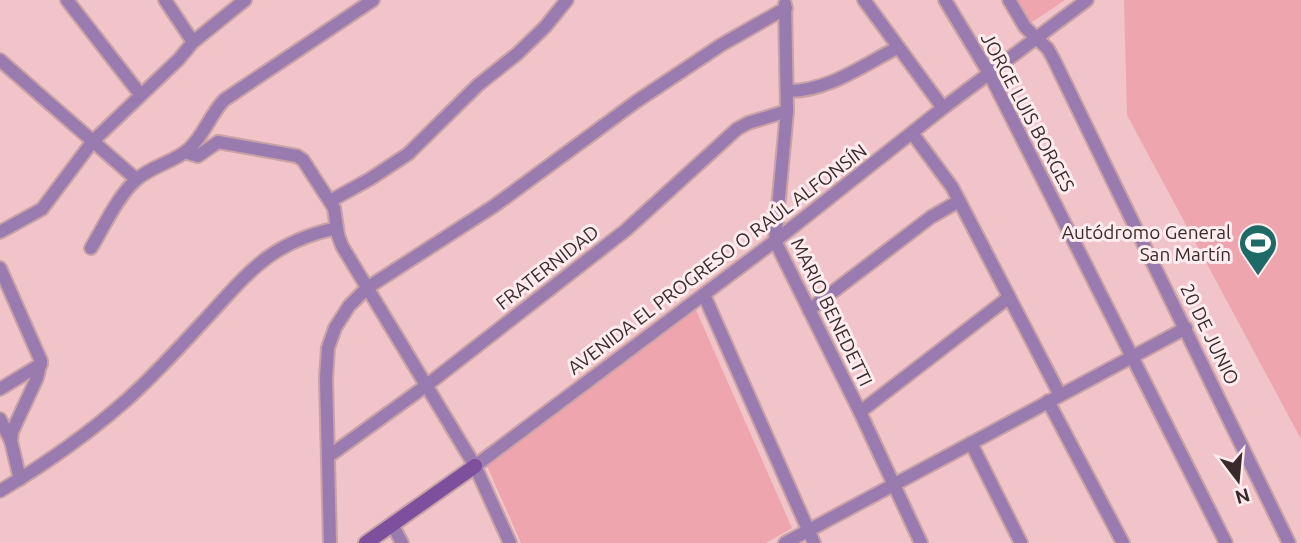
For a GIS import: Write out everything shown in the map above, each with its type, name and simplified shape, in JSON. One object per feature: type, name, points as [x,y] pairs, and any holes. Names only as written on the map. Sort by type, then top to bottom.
[{"type":"street","points":[[67,0],[139,94]]},
{"type":"street","points":[[164,0],[193,42]]},
{"type":"street","points":[[0,232],[42,209],[93,141],[139,94],[179,59],[193,42],[245,0]]},
{"type":"street","points":[[91,248],[136,179],[185,152],[196,141],[224,100],[373,0]]},
{"type":"street","points":[[330,201],[408,154],[478,85],[536,36],[567,0]]},
{"type":"street","points":[[864,0],[943,108]]},
{"type":"street","name":"JORGE LUIS BORGES","points":[[945,0],[989,73],[1226,543]]},
{"type":"street","name":"20 DE JUNIO","points":[[1009,0],[1025,27],[1048,49],[1054,60],[1289,543]]},
{"type":"street","name":"AVENIDA EL PROGRESO O RAÚL ALFONSÍN","points":[[366,543],[475,466],[704,295],[943,108],[1087,0]]},
{"type":"street","points":[[330,543],[326,378],[328,348],[335,328],[349,306],[367,288],[494,206],[637,101],[785,4]]},
{"type":"street","name":"MARIO BENEDETTI","points":[[785,4],[788,111],[775,241],[922,543]]},
{"type":"street","points":[[787,91],[811,89],[835,80],[897,48]]},
{"type":"street","points":[[0,60],[136,179]]},
{"type":"street","name":"FRATERNIDAD","points":[[329,457],[428,386],[626,230],[737,129],[748,122],[788,111]]},
{"type":"street","points":[[912,133],[952,187],[1008,298],[1123,543]]},
{"type":"street","points":[[185,152],[198,156],[218,142],[303,159],[337,216],[342,246],[475,466],[510,543]]},
{"type":"street","points":[[809,310],[931,217],[959,201]]},
{"type":"street","points":[[0,491],[54,456],[122,404],[255,266],[303,237],[337,228]]},
{"type":"street","points":[[0,268],[3,282],[39,353],[41,363],[37,378],[12,432],[11,441]]},
{"type":"street","points":[[704,295],[811,537]]},
{"type":"street","points":[[860,412],[1008,298]]},
{"type":"street","points":[[785,543],[811,537],[894,484],[1186,328]]},
{"type":"street","points":[[0,389],[41,363]]},
{"type":"street","points":[[0,419],[11,441],[20,479]]},
{"type":"street","points":[[971,443],[1021,543]]},
{"type":"street","points":[[392,524],[402,543]]},
{"type":"shaded area","points":[[1011,0],[1065,0],[1025,27]]},
{"type":"shaded area","name":"Autódromo General San Martín","points":[[1124,0],[1301,0],[1301,439],[1127,115]]},
{"type":"shaded area","points":[[696,310],[792,528],[766,543],[521,543],[487,466]]},
{"type":"place","name":"Autódromo General San Martín","points":[[1258,277]]}]
